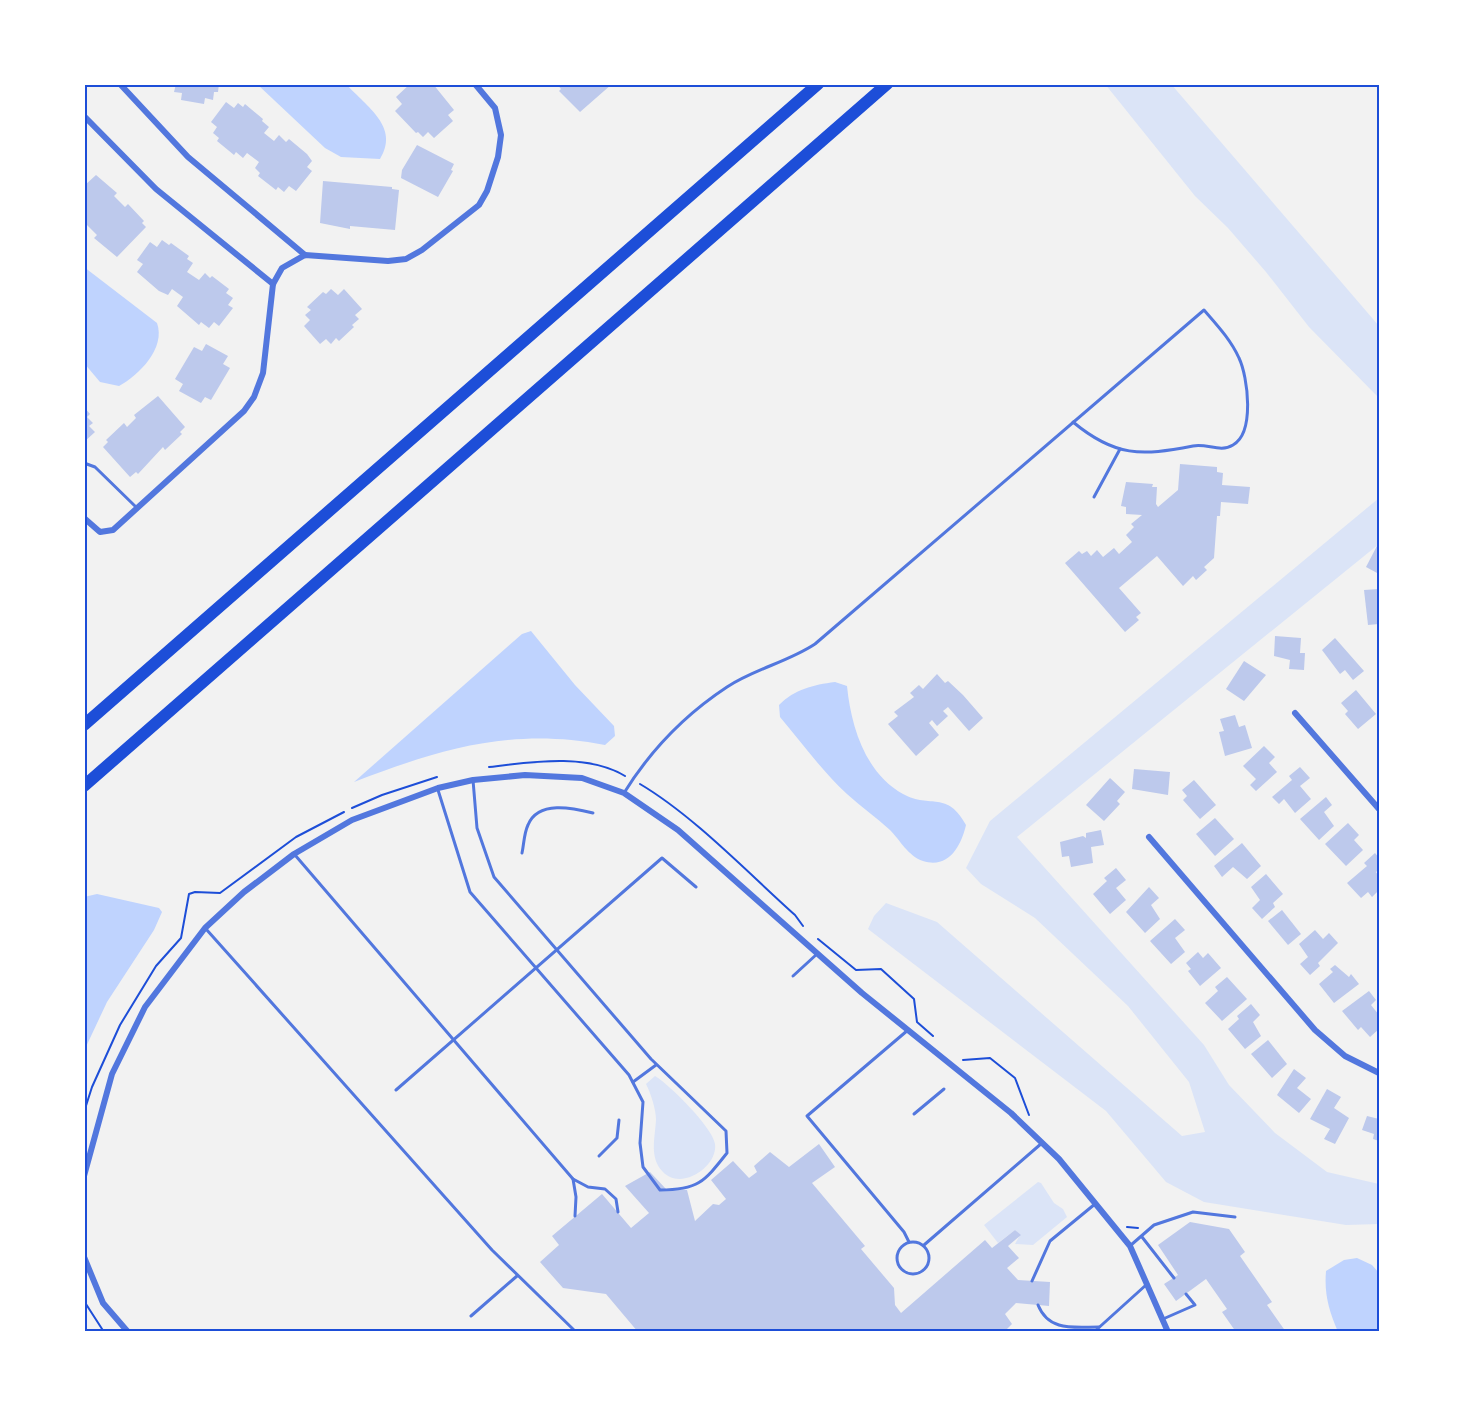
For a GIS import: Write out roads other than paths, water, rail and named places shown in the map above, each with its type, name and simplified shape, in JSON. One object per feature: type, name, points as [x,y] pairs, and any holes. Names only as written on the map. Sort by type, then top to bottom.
[{"type":"highway","points":[[84,725],[818,84]]},
{"type":"highway","points":[[84,786],[887,84]]},
{"type":"street","points":[[120,84],[188,157],[305,255]]},
{"type":"street","points":[[84,518],[97,530],[105,533],[113,530],[244,411],[254,397],[262,376],[273,284],[282,268],[305,255],[403,260],[419,253],[475,208],[484,198],[501,149],[500,124],[495,108],[475,84]]},
{"type":"street","points":[[84,116],[156,189],[273,284]]},
{"type":"street","points":[[1295,713],[1379,809]]},
{"type":"street","points":[[84,1176],[86,1156],[112,1074],[141,1017],[178,961],[206,928],[244,892],[294,854],[352,820],[438,788],[473,780],[525,775],[582,778],[624,793],[678,830],[817,954],[1011,1113],[1097,1203],[1130,1246],[1168,1332]]},
{"type":"street","points":[[1149,837],[1315,1030],[1345,1056],[1379,1073]]},
{"type":"street","points":[[84,1257],[103,1302],[128,1332]]},
{"type":"lane","points":[[624,793],[644,762],[663,740],[727,687],[801,653],[815,644],[1073,422],[1204,310],[1227,336],[1239,358],[1245,376],[1247,419],[1242,435],[1236,444],[1226,449],[1197,445],[1152,452],[1120,449],[1094,440],[1073,422]]},
{"type":"lane","points":[[1094,497],[1120,449]]},
{"type":"lane","points":[[84,463],[95,467],[137,508]]},
{"type":"lane","points":[[438,788],[470,892],[536,966],[633,1082],[643,1102],[640,1143],[644,1167],[660,1190],[687,1190],[709,1176],[727,1153],[726,1131],[656,1065],[494,877],[477,828],[473,780]]},
{"type":"lane","points":[[522,853],[528,823],[541,812],[565,806],[593,813]]},
{"type":"lane","points":[[294,854],[573,1179],[588,1187],[605,1189],[616,1199],[618,1212]]},
{"type":"lane","points":[[396,1090],[662,858],[696,887]]},
{"type":"lane","points":[[206,928],[517,1276],[576,1332]]},
{"type":"lane","points":[[793,976],[817,954]]},
{"type":"lane","points":[[908,1030],[807,1116],[904,1232],[909,1242]]},
{"type":"lane","points":[[633,1082],[656,1065]]},
{"type":"lane","points":[[914,1114],[944,1089]]},
{"type":"lane","points":[[599,1156],[617,1138],[619,1120]]},
{"type":"lane","points":[[924,1245],[1042,1143]]},
{"type":"lane","points":[[573,1179],[576,1197],[575,1216]]},
{"type":"lane","points":[[1032,1281],[1050,1241],[1097,1203]]},
{"type":"lane","points":[[1130,1246],[1164,1220],[1193,1212],[1235,1217]]},
{"type":"lane","points":[[1142,1237],[1174,1278]]},
{"type":"lane","points":[[909,1242],[924,1245],[930,1255],[928,1265],[921,1272],[910,1274],[901,1268],[897,1258],[900,1248],[909,1242]]},
{"type":"lane","points":[[471,1316],[517,1276]]},
{"type":"lane","points":[[1094,1332],[1147,1284]]},
{"type":"lane","points":[[1163,1319],[1195,1305],[1186,1294]]},
{"type":"lane","points":[[1038,1305],[1043,1317],[1057,1326],[1099,1327]]},
{"type":"water","points":[[257,84],[346,84],[371,109],[384,127],[385,148],[380,159],[341,157],[325,148]]},
{"type":"water","points":[[84,267],[157,323],[158,342],[149,360],[135,375],[119,386],[100,382],[84,363]]},
{"type":"water","points":[[531,631],[575,685],[614,726],[615,736],[605,745],[571,740],[539,739],[477,744],[416,760],[354,782],[522,634]]},
{"type":"water","points":[[835,682],[847,686],[856,732],[862,747],[879,774],[903,794],[952,807],[966,825],[961,841],[947,859],[932,863],[913,855],[890,830],[838,785],[780,717],[779,705],[791,695],[812,686]]},
{"type":"water","points":[[97,894],[159,908],[162,912],[154,930],[107,1002],[84,1051],[84,897]]},
{"type":"water","points":[[1357,1258],[1372,1265],[1379,1273],[1379,1332],[1338,1332],[1330,1310],[1326,1271],[1344,1260]]}]
